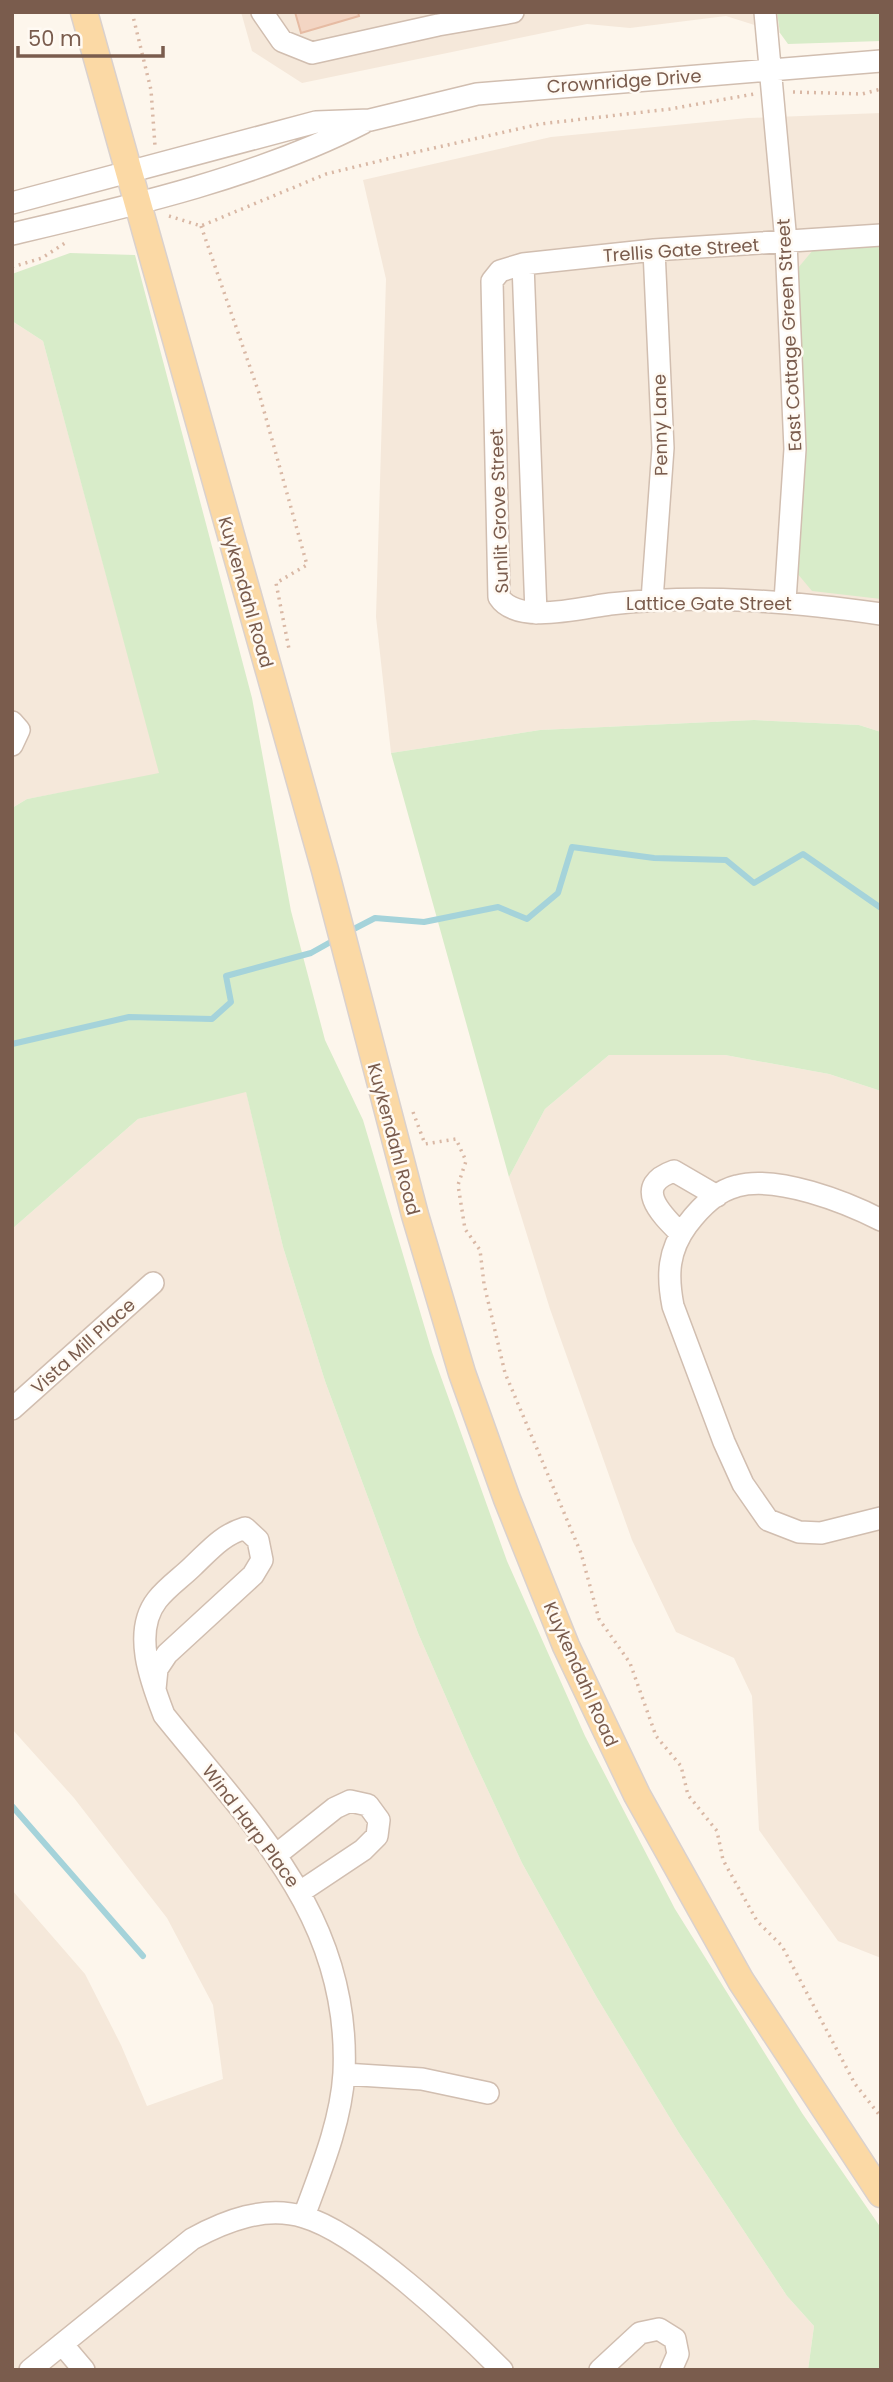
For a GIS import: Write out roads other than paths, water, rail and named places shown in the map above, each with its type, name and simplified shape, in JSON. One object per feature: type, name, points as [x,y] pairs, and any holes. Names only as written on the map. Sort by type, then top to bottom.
[{"type":"main road","name":"Kuykendahl Road","points":[[83,12],[325,870],[359,1009],[462,1373],[507,1499],[566,1646],[637,1795],[741,1982],[881,2194]]},
{"type":"street","points":[[262,12],[282,41],[312,53],[438,25],[513,12]]},
{"type":"street","name":"East Cottage Green Street","points":[[765,12],[786,242],[795,449],[785,601]]},
{"type":"street","name":"Crownridge Drive","points":[[12,203],[316,122],[370,120],[477,94],[509,90],[772,80],[881,61]]},
{"type":"street","name":"Crownridge Drive","points":[[12,234],[138,210],[168,193],[231,176],[322,144],[370,120]]},
{"type":"street","name":"Trellis Gate Street","points":[[523,264],[654,250],[881,235]]},
{"type":"street","name":"Penny Lane","points":[[652,600],[663,448],[654,250]]},
{"type":"street","name":"Sunlit Grove Street","points":[[523,264],[536,613],[516,611],[504,605],[499,597],[492,281],[500,271],[523,264]]},
{"type":"street","name":"Lattice Gate Street","points":[[536,613],[652,600],[785,601],[881,614]]},
{"type":"street","points":[[12,722],[19,730],[12,745]]},
{"type":"street","points":[[681,1234],[653,1201],[652,1190],[658,1181],[674,1171],[717,1196]]},
{"type":"street","points":[[881,1220],[834,1198],[758,1184],[737,1186],[717,1196],[698,1211],[674,1243],[669,1283],[673,1306],[704,1395],[743,1484],[768,1520],[799,1532],[821,1533],[881,1518]]},
{"type":"street","name":"Vista Mill Place","points":[[12,1409],[153,1283]]},
{"type":"street","name":"Wind Harp Place","points":[[155,1689],[157,1669],[167,1654],[253,1574],[262,1560],[258,1540],[245,1528],[227,1533],[156,1601],[145,1632],[155,1689],[164,1715],[276,1855],[300,1892],[316,1920],[337,1990],[344,2074],[332,2136],[304,2216]]},
{"type":"street","points":[[276,1855],[335,1808],[351,1801],[368,1805],[379,1821],[377,1836],[363,1850],[300,1892]]},
{"type":"street","points":[[344,2074],[422,2079],[488,2093]]},
{"type":"street","points":[[30,2370],[192,2239],[218,2225],[243,2217],[273,2214],[304,2216],[353,2243],[416,2292],[502,2370]]},
{"type":"street","points":[[600,2370],[639,2333],[659,2329],[675,2339],[678,2354],[671,2370]]},
{"type":"street","points":[[62,2343],[84,2370]]},
{"type":"waterway","points":[[348,932],[375,918],[424,922],[498,907],[527,919],[558,893],[572,847],[654,858],[726,860],[754,883],[803,854],[881,908]]},
{"type":"waterway","points":[[12,1044],[129,1017],[212,1019],[231,1002],[226,976],[311,953],[336,939]]},
{"type":"waterway","points":[[12,1806],[143,1956]]}]
